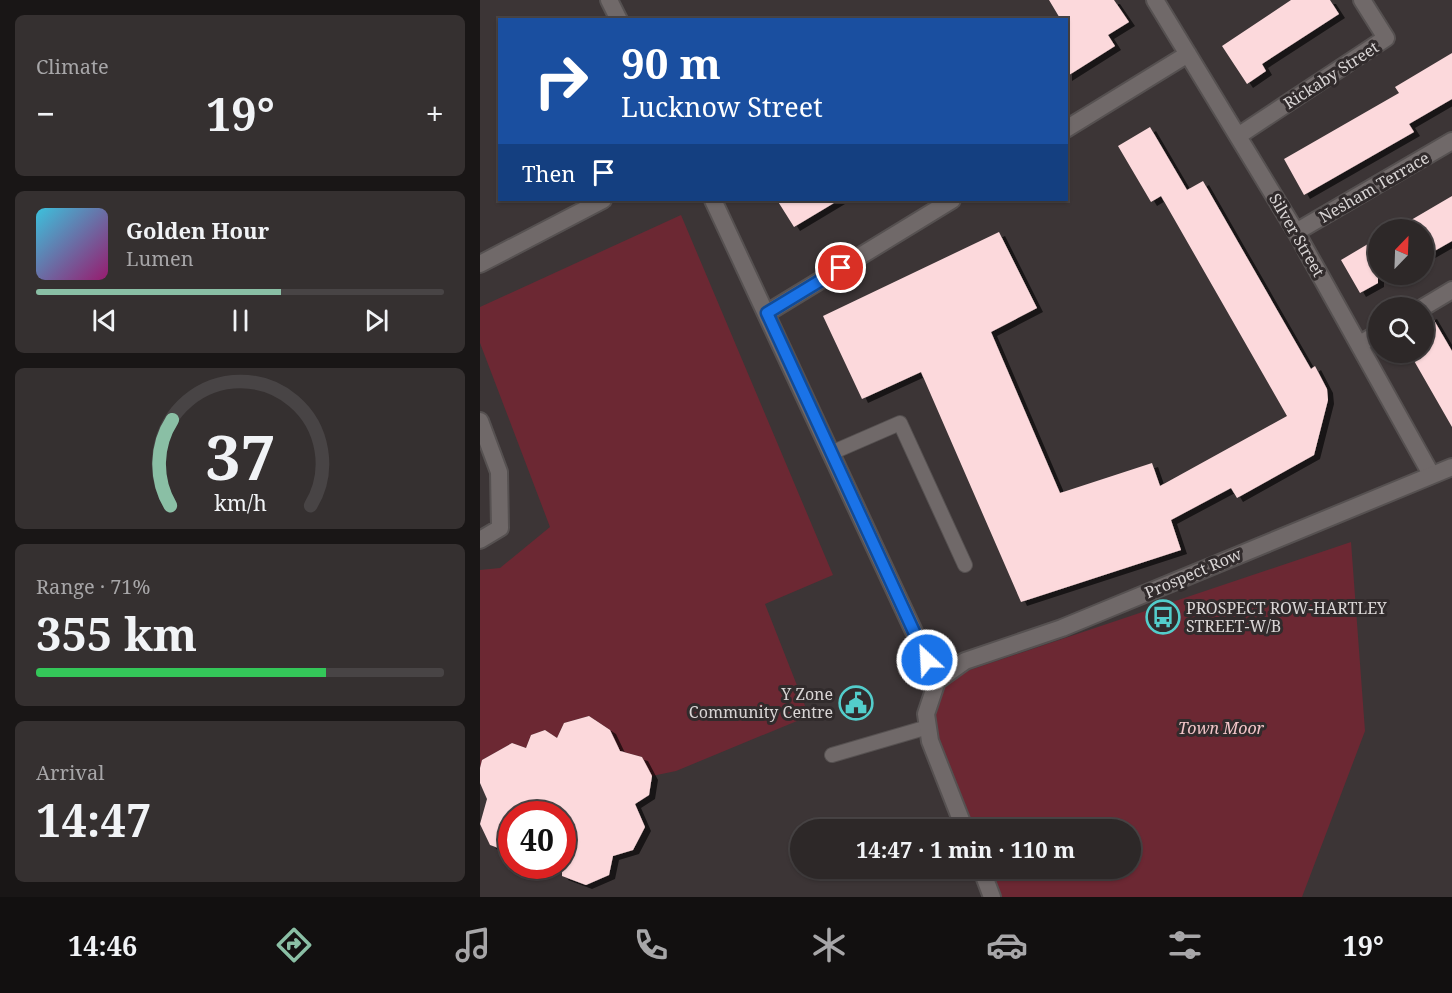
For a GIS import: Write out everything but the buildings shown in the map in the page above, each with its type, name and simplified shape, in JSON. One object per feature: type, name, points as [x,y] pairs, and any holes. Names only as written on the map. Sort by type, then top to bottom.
[{"type":"street","points":[[609,0],[618,18]]},
{"type":"street","name":"Silver Street","points":[[1155,0],[1296,232],[1431,474]]},
{"type":"street","name":"Rickaby Street","points":[[1238,136],[1386,39],[1362,0]]},
{"type":"street","points":[[1068,128],[1188,54]]},
{"type":"street","name":"Nesham Terrace","points":[[1296,232],[1452,141]]},
{"type":"street","points":[[480,264],[601,201]]},
{"type":"street","points":[[713,201],[937,681],[926,714],[930,741],[961,819]]},
{"type":"street","points":[[767,313],[950,201]]},
{"type":"street","points":[[1434,301],[1452,290]]},
{"type":"street","points":[[1360,344],[1368,339]]},
{"type":"street","points":[[480,421],[500,472],[500,528],[480,540]]},
{"type":"street","name":"Prospect Row","points":[[937,681],[964,661],[1062,628],[1452,467]]},
{"type":"street","points":[[985,879],[992,897]]},
{"type":"lane","points":[[831,453],[900,423],[965,565]]},
{"type":"lane","points":[[832,755],[928,727]]},
{"type":"green space","points":[[681,215],[833,575],[765,604],[809,716],[676,771],[652,776],[642,757],[620,751],[610,730],[589,716],[564,723],[557,738],[545,730],[531,735],[526,748],[512,743],[482,760],[480,768],[480,570],[500,568],[550,527],[480,343],[480,307]]},
{"type":"green space","name":"Town Moor","points":[[1351,542],[1365,731],[1302,897],[985,897],[979,879],[1141,879],[1141,819],[957,819],[930,741],[937,681]]},
{"type":"place","name":"PROSPECT ROW-HARTLEY STREET-W/B","points":[[1163,617]]},
{"type":"place","name":"Y Zone Community Centre","points":[[856,703]]},
{"type":"route","points":[[841,268],[767,313],[927,660]]}]
